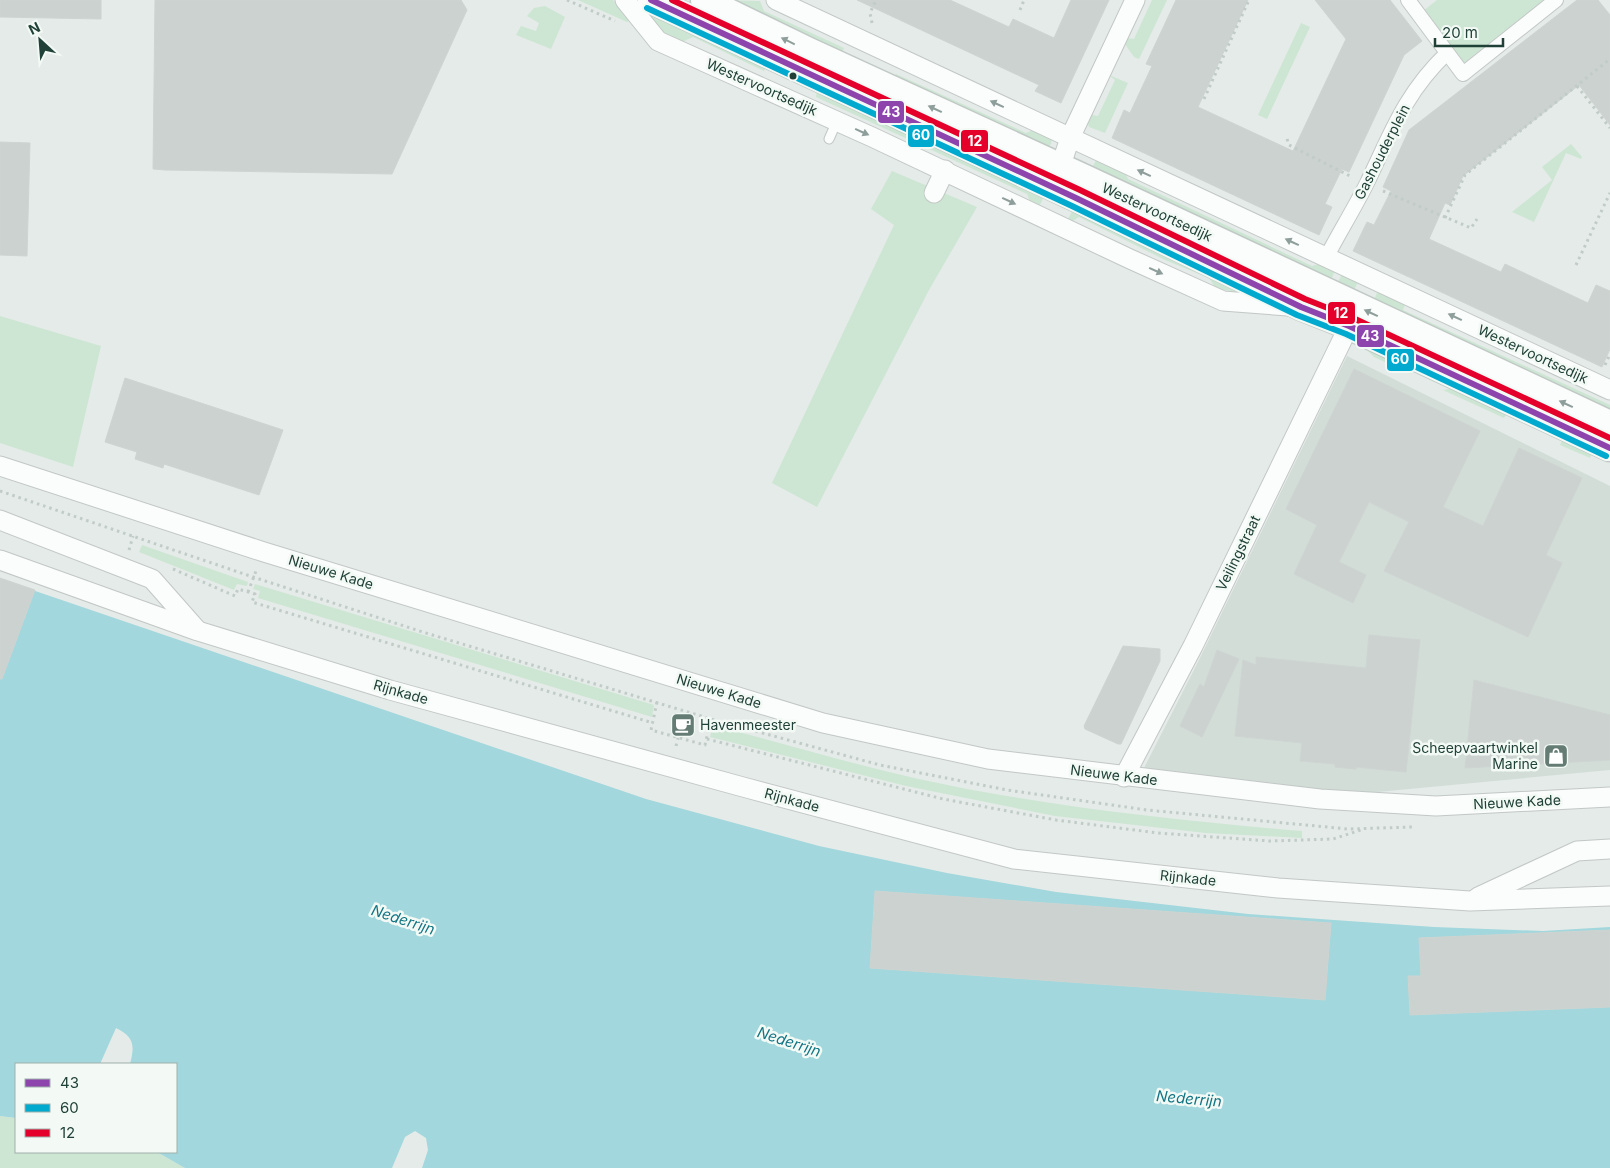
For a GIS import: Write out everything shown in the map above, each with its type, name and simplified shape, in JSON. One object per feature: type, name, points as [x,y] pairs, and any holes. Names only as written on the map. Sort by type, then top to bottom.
[{"type":"main road","name":"Westervoortsedijk","points":[[651,0],[1057,177],[1610,424]]},
{"type":"main road","name":"Westervoortsedijk","points":[[704,0],[1057,177],[1301,307],[1349,326],[1610,448]]},
{"type":"street","name":"Westervoortsedijk","points":[[625,0],[658,41],[837,120],[1223,301],[1301,307]]},
{"type":"street","name":"Westervoortsedijk","points":[[776,0],[1610,390]]},
{"type":"street","points":[[1057,177],[1070,138],[1135,0]]},
{"type":"street","points":[[1413,2],[1463,74],[1556,0]]},
{"type":"street","name":"Gashouderplein","points":[[1326,258],[1366,184],[1395,122],[1425,74],[1447,53]]},
{"type":"street","points":[[934,193],[945,170]]},
{"type":"street","name":"Veilingstraat","points":[[1124,777],[1193,646],[1349,326]]},
{"type":"street","name":"Nieuwe Kade","points":[[0,466],[273,555],[823,723],[988,759],[1124,777],[1320,799],[1436,806],[1610,797]]},
{"type":"street","points":[[0,520],[152,579],[198,631]]},
{"type":"street","name":"Rijnkade","points":[[0,560],[198,631],[390,690],[1014,859],[1278,888],[1470,901],[1610,896]]},
{"type":"street","points":[[1470,901],[1577,851],[1610,849]]},
{"type":"lane","points":[[829,140],[837,120]]},
{"type":"path","points":[[1020,10],[1024,0]]},
{"type":"path","points":[[1204,99],[1249,0]]},
{"type":"path","points":[[1445,218],[1465,175],[1610,59]]},
{"type":"path","points":[[1577,86],[1610,128]]},
{"type":"path","points":[[1287,139],[1289,145],[1366,184],[1445,218],[1471,228],[1477,219]]},
{"type":"path","points":[[1576,265],[1610,193]]},
{"type":"path","points":[[0,491],[253,577],[248,592]]},
{"type":"path","points":[[133,536],[129,552],[137,555]]},
{"type":"path","points":[[171,568],[235,596],[238,589],[255,594],[252,602],[652,723]]},
{"type":"path","points":[[657,702],[651,730],[705,745],[711,719]]},
{"type":"path","points":[[676,746],[678,738]]},
{"type":"path","points":[[706,739],[943,798],[1056,820],[1158,833],[1270,841],[1333,840],[1366,829]]},
{"type":"shaded area","points":[[1347,356],[1610,486],[1610,770],[1303,799],[1142,772],[1198,662]]},
{"type":"green space","points":[[578,0],[613,0],[629,21],[627,22]]},
{"type":"green space","points":[[718,0],[760,1],[764,11],[844,48],[840,58]]},
{"type":"green space","points":[[1152,0],[1167,0],[1139,59],[1134,57],[1125,44],[1127,38],[1134,39]]},
{"type":"green space","points":[[1437,0],[1544,0],[1464,63],[1423,11]]},
{"type":"green space","points":[[638,2],[767,62],[764,71],[693,37],[682,42],[660,32]]},
{"type":"green space","points":[[545,6],[565,17],[551,49],[516,35],[521,26],[536,31],[539,23],[527,16],[534,8]]},
{"type":"green space","points":[[1301,23],[1310,27],[1267,119],[1258,115]]},
{"type":"green space","points":[[896,74],[1026,133],[1036,129],[1052,138],[1051,144],[1048,147],[892,81]]},
{"type":"green space","points":[[1109,75],[1128,83],[1105,133],[1089,127],[1088,123],[1092,115],[1098,116],[1115,80]]},
{"type":"green space","points":[[817,89],[1046,192],[1039,207],[1031,204],[1027,194],[816,97]]},
{"type":"green space","points":[[1571,144],[1582,157],[1581,159],[1566,153],[1534,222],[1512,212],[1552,180],[1542,167]]},
{"type":"green space","points":[[1097,158],[1124,170],[1128,179],[1312,266],[1322,263],[1336,269],[1328,286],[1089,174]]},
{"type":"green space","points":[[892,171],[977,207],[929,290],[817,507],[772,483],[894,225],[871,209]]},
{"type":"green space","points":[[1075,206],[1257,294],[1216,289],[1209,278],[1165,260],[1079,217],[1071,222],[1068,219]]},
{"type":"green space","points":[[1343,272],[1359,280],[1351,296],[1335,288]]},
{"type":"green space","points":[[1379,289],[1406,302],[1403,310],[1610,405],[1610,417],[1371,306]]},
{"type":"green space","points":[[0,316],[101,346],[73,467],[0,443]]},
{"type":"green space","points":[[1364,347],[1396,354],[1411,374],[1374,357]]},
{"type":"green space","points":[[1465,387],[1507,413],[1504,418],[1443,390]]},
{"type":"green space","points":[[1563,438],[1592,452],[1590,458],[1560,445]]},
{"type":"green space","points":[[142,545],[248,582],[247,586],[237,584],[234,590],[139,552]]},
{"type":"green space","points":[[255,584],[654,705],[652,717],[258,598],[260,591],[253,589]]},
{"type":"green space","points":[[713,725],[848,762],[950,786],[1023,799],[1103,810],[1182,820],[1302,831],[1302,838],[1206,833],[1055,816],[906,786],[710,737]]},
{"type":"green space","points":[[0,1116],[15,1118],[15,1153],[159,1153],[185,1168],[0,1168]]},
{"type":"water","name":"Nederrijn","points":[[0,579],[646,799],[819,846],[947,873],[1056,892],[1248,914],[1434,927],[1543,931],[1610,927],[1610,1168],[422,1168],[428,1150],[426,1138],[415,1131],[405,1137],[392,1168],[185,1168],[159,1153],[178,1153],[178,1063],[130,1063],[132,1042],[122,1031],[116,1028],[100,1063],[15,1063],[15,1118],[0,1116]]},
{"type":"building","points":[[0,0],[101,0],[101,19],[0,17]]},
{"type":"building","points":[[155,0],[461,0],[467,10],[392,174],[165,170],[153,169]]},
{"type":"building","points":[[857,0],[950,0],[1009,27],[1013,19],[1054,38],[1071,0],[1109,0],[1061,103],[1035,91],[1039,85]]},
{"type":"building","points":[[1176,0],[1248,0],[1198,107],[1293,151],[1346,39],[1315,0],[1390,0],[1422,41],[1404,55],[1349,172],[1342,169],[1325,204],[1332,207],[1319,235],[1112,138],[1124,110],[1130,113],[1152,66],[1146,64]]},
{"type":"building","points":[[1577,0],[1598,0],[1610,15],[1610,125],[1579,85],[1463,176],[1450,205],[1445,203],[1429,239],[1501,272],[1505,264],[1588,303],[1596,285],[1610,291],[1610,349],[1602,367],[1353,251],[1367,222],[1374,225],[1391,191],[1383,187],[1409,130]]},
{"type":"building","points":[[0,142],[30,143],[27,256],[0,255]]},
{"type":"building","points":[[1354,369],[1480,431],[1443,507],[1483,526],[1519,448],[1582,478],[1546,555],[1562,563],[1528,637],[1384,571],[1409,522],[1369,502],[1339,562],[1366,575],[1353,603],[1294,574],[1317,525],[1286,509]]},
{"type":"building","points":[[125,378],[283,430],[259,495],[164,464],[163,468],[135,459],[137,452],[105,442]]},
{"type":"building","points":[[0,578],[35,590],[2,679],[0,679]]},
{"type":"building","points":[[1369,635],[1420,640],[1406,772],[1335,767],[1335,764],[1300,761],[1302,743],[1235,736],[1243,660],[1256,665],[1256,657],[1366,668]]},
{"type":"building","points":[[1123,646],[1160,649],[1160,661],[1121,744],[1118,744],[1085,729],[1084,726]]},
{"type":"building","points":[[1217,650],[1239,659],[1202,737],[1180,726],[1200,684],[1204,687]]},
{"type":"building","points":[[1474,680],[1610,715],[1610,760],[1465,768]]},
{"type":"building","points":[[875,891],[1331,923],[1325,1000],[870,968]]},
{"type":"building","points":[[1610,930],[1610,1007],[1410,1015],[1408,976],[1421,976],[1419,938]]},
{"type":"transit line","name":"43","points":[[651,0],[1076,198],[1301,307],[1349,326],[1610,448]]},
{"type":"transit line","name":"12","points":[[672,0],[1080,190],[1305,299],[1353,318],[1610,438]]},
{"type":"transit line","name":"60","points":[[647,8],[1072,206],[1297,315],[1346,334],[1606,456]]},
{"type":"place","name":"Havenmeester","points":[[683,725]]},
{"type":"place","name":"Scheepvaartwinkel Marine","points":[[1556,756]]}]
